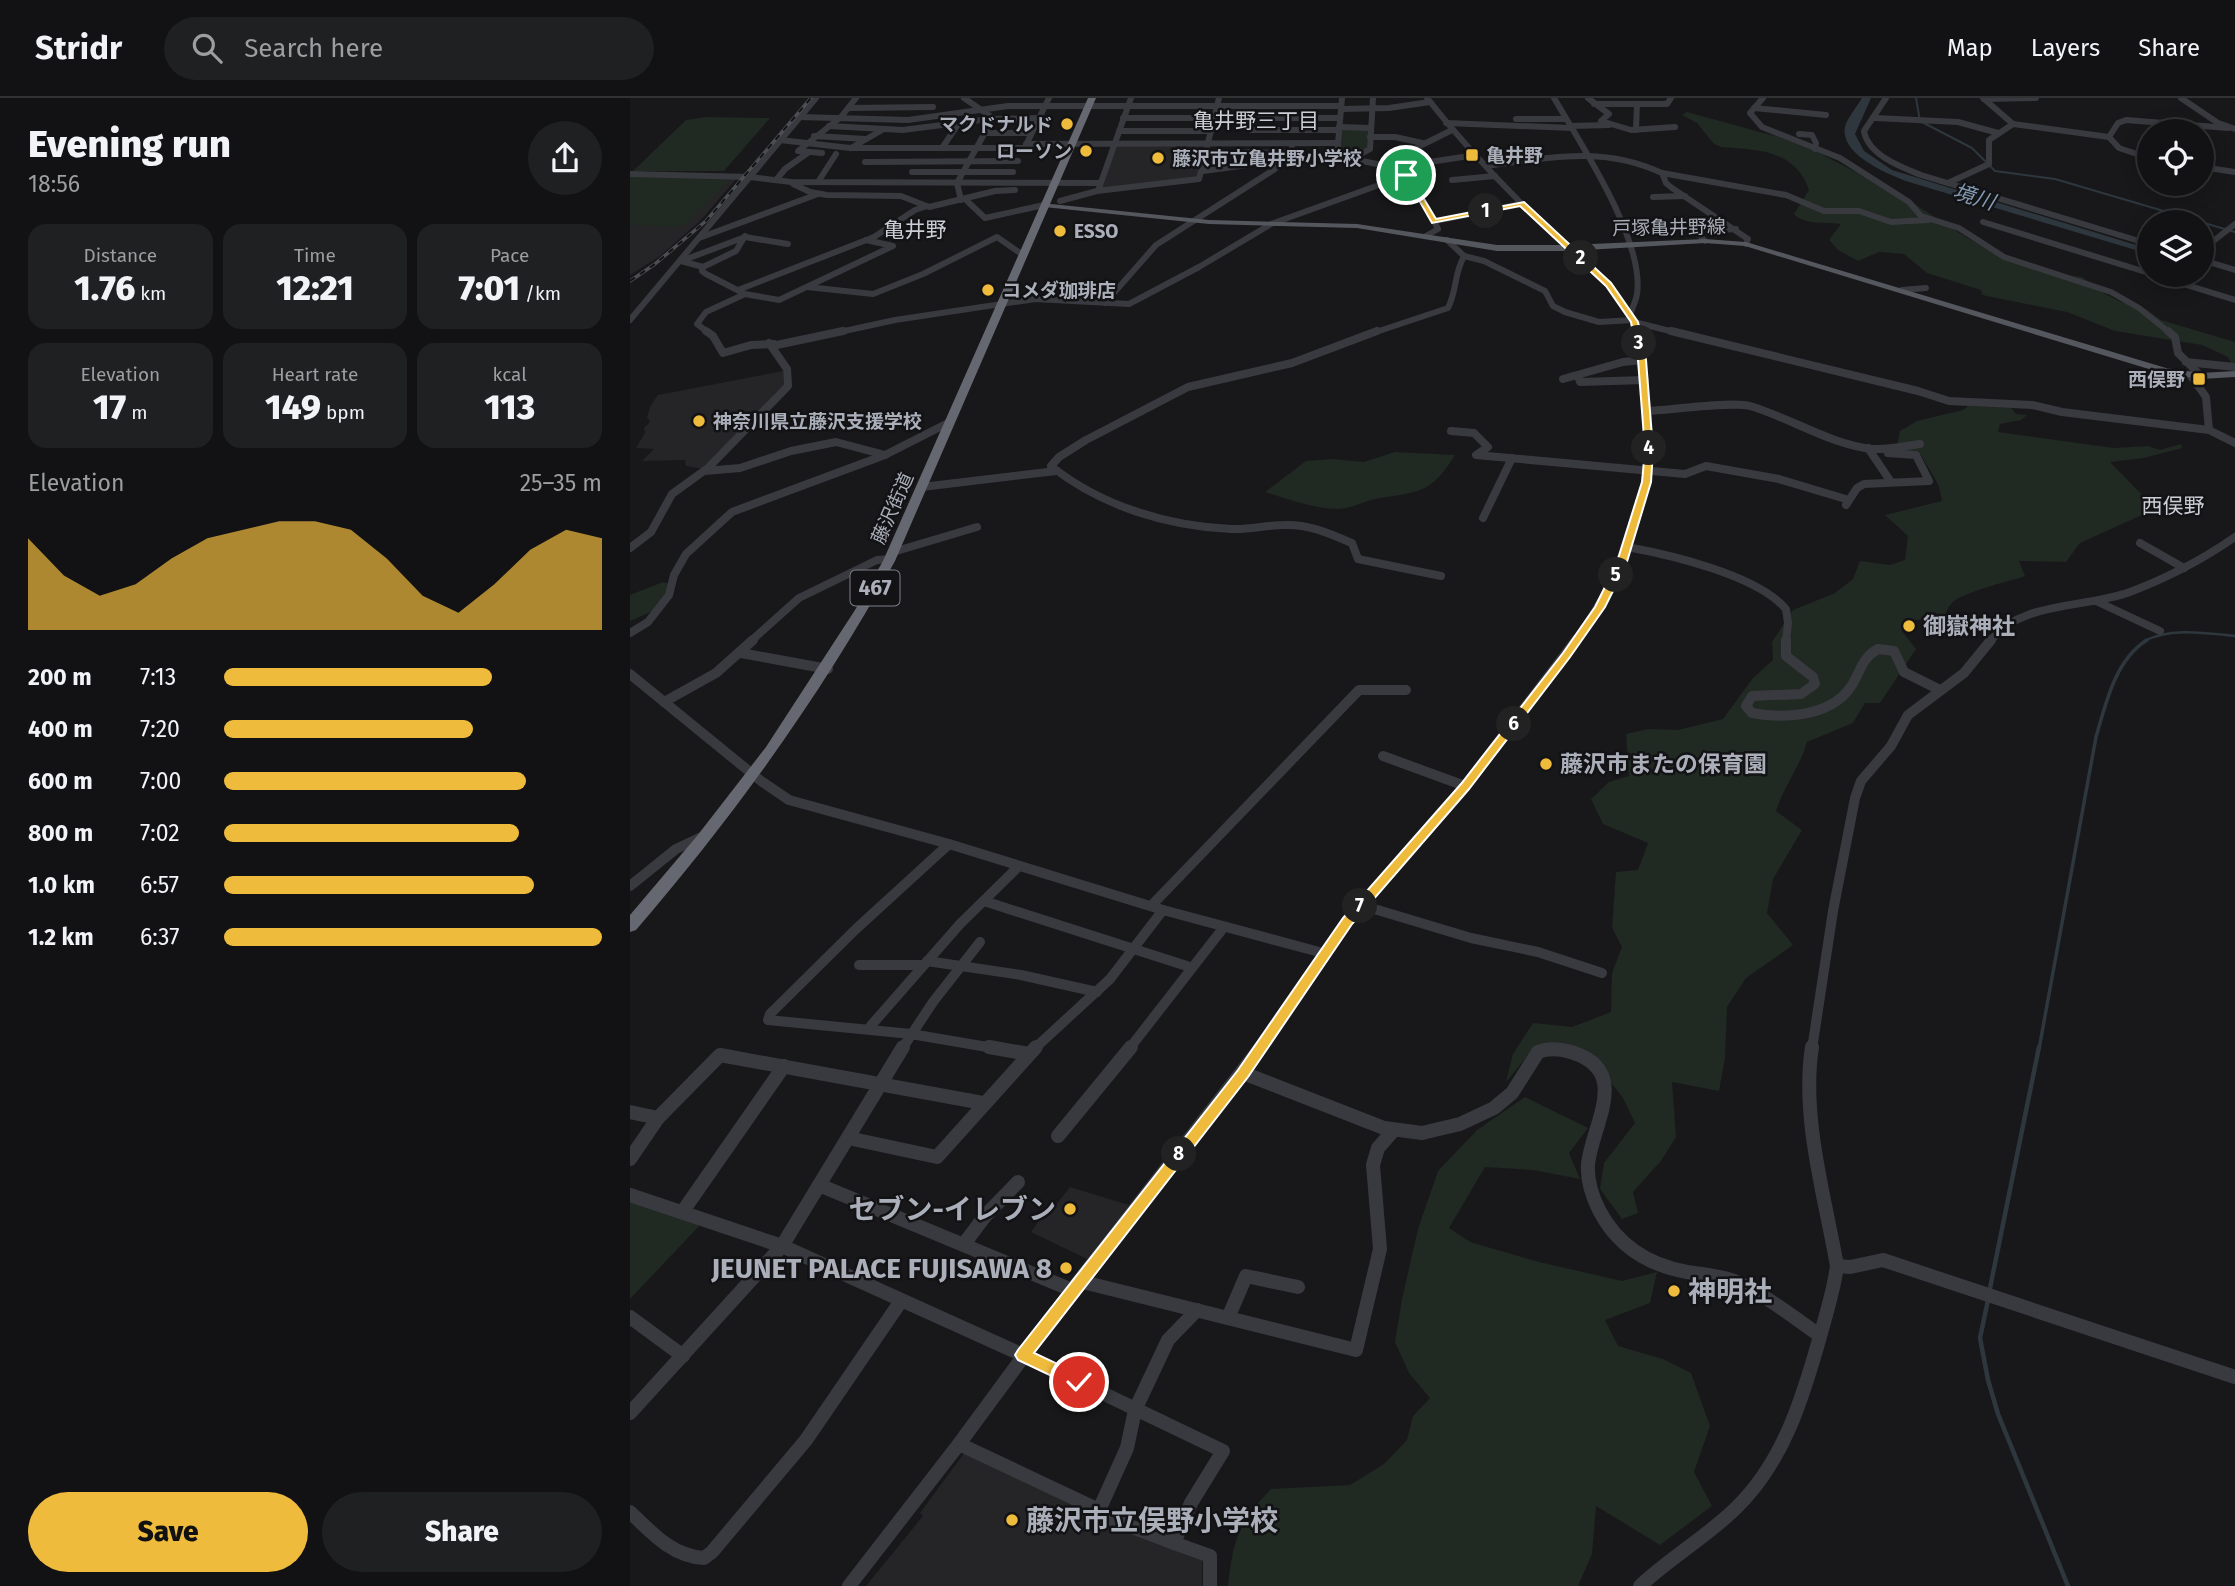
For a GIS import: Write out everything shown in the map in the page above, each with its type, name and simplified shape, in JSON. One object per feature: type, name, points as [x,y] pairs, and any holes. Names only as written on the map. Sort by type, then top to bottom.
[{"type":"highway","name":"藤沢街道","points":[[630,926],[708,834],[828,669],[892,555],[1090,102]]},
{"type":"main road","name":"戸塚亀井野線","points":[[1044,205],[1195,221],[1357,226],[1497,248],[1569,248],[1703,236],[1746,244],[1902,290],[2154,369],[2191,376],[2235,374]]},
{"type":"street","points":[[630,319],[816,98]]},
{"type":"street","points":[[856,98],[841,117],[798,150],[836,154],[897,120]]},
{"type":"street","points":[[921,98],[944,114]]},
{"type":"street","points":[[965,99],[974,98]]},
{"type":"street","points":[[1008,106],[1012,98]]},
{"type":"street","points":[[1007,183],[1049,98]]},
{"type":"street","points":[[1097,191],[1131,98]]},
{"type":"street","points":[[1060,201],[1097,191],[1199,179],[1219,98]]},
{"type":"street","points":[[1244,165],[1257,98]]},
{"type":"street","points":[[1342,98],[1337,155],[1370,165],[1384,163],[1452,130]]},
{"type":"street","points":[[1352,159],[1370,149],[1373,98]]},
{"type":"street","points":[[849,1586],[959,1444],[1075,1285],[1243,1073],[1323,953],[1465,786],[1590,622],[1612,586],[1627,547],[1648,471],[1648,411],[1642,360],[1633,319],[1637,284],[1624,225],[1554,98]]},
{"type":"street","points":[[1588,98],[1609,114],[1601,121],[1636,130],[1662,125],[1675,127]]},
{"type":"street","points":[[1594,104],[1667,104],[1671,98]]},
{"type":"street","points":[[1763,98],[1751,116],[1757,123],[1796,142],[1840,158],[1909,202],[1921,216],[1959,228],[2004,257],[2101,288],[2139,307],[2175,337],[2178,353],[2201,376]]},
{"type":"street","points":[[1886,98],[1864,132],[1868,143],[1906,169],[2137,240]]},
{"type":"street","points":[[1984,98],[2036,98]]},
{"type":"street","points":[[1984,98],[2013,124],[2109,137],[2119,148],[2137,154]]},
{"type":"street","points":[[2182,98],[2188,98]]},
{"type":"street","points":[[2182,98],[2200,108],[2214,124],[2231,129]]},
{"type":"street","points":[[965,99],[993,118]]},
{"type":"street","points":[[799,117],[897,120],[1008,106],[1090,102],[1128,106],[1372,108],[1428,100],[1452,130],[1521,204],[1609,285],[1633,319]]},
{"type":"street","points":[[1636,130],[1637,104]]},
{"type":"street","points":[[849,108],[933,107]]},
{"type":"street","points":[[1754,108],[1826,115]]},
{"type":"street","points":[[829,125],[884,129],[921,128],[993,118],[1039,118]]},
{"type":"street","points":[[957,183],[993,118]]},
{"type":"street","points":[[1123,118],[1214,118]]},
{"type":"street","points":[[1253,118],[1340,118]]},
{"type":"street","points":[[1875,118],[1958,122],[1998,133]]},
{"type":"street","points":[[1516,119],[1566,119]]},
{"type":"street","points":[[2109,137],[2118,123],[2126,120],[2231,129]]},
{"type":"street","points":[[942,148],[959,123]]},
{"type":"street","points":[[1446,123],[1517,124],[1516,127],[1610,124]]},
{"type":"street","points":[[1948,183],[1987,165],[1989,140],[2013,124]]},
{"type":"street","points":[[906,148],[921,128]]},
{"type":"street","points":[[1251,130],[1371,128]]},
{"type":"street","points":[[1119,131],[1211,131]]},
{"type":"street","points":[[1796,142],[1800,132],[1812,135],[1816,143],[1815,149]]},
{"type":"street","points":[[984,133],[1031,133]]},
{"type":"street","points":[[814,136],[866,139]]},
{"type":"street","points":[[1370,137],[1395,137],[1422,143]]},
{"type":"street","points":[[780,140],[850,148],[976,148],[1114,143],[1338,143]]},
{"type":"street","points":[[1203,171],[1219,171],[1270,159],[1292,150],[1293,143]]},
{"type":"street","points":[[853,183],[873,148]]},
{"type":"street","points":[[1407,151],[1423,163],[1476,155]]},
{"type":"street","points":[[779,181],[785,169],[808,152]]},
{"type":"street","points":[[1246,152],[1287,153]]},
{"type":"street","points":[[1486,166],[1585,153],[1642,164],[1662,173],[1786,195],[1824,211],[1860,211],[1891,222],[1929,220]]},
{"type":"street","points":[[818,182],[836,154]]},
{"type":"street","points":[[1105,303],[1156,244],[1275,169],[1270,159]]},
{"type":"street","points":[[865,162],[1017,161]]},
{"type":"street","points":[[877,194],[891,162]]},
{"type":"street","points":[[905,183],[919,162]]},
{"type":"street","points":[[1384,163],[1409,178],[1435,221],[1438,229],[1426,236]]},
{"type":"street","points":[[2214,169],[2235,172]]},
{"type":"street","points":[[912,172],[1013,172]]},
{"type":"street","points":[[1662,173],[1666,183],[1748,239],[1746,244]]},
{"type":"street","points":[[630,174],[741,176],[779,181],[853,183],[1007,183],[1053,187]]},
{"type":"street","points":[[1452,180],[1495,176]]},
{"type":"street","points":[[1100,183],[1006,190],[915,210],[866,240],[741,292],[706,312],[696,324],[713,336],[723,353],[783,344],[895,320],[1035,299],[1136,302],[1271,224],[1379,184],[1409,178]]},
{"type":"street","points":[[779,181],[818,194],[877,194],[914,198],[927,206]]},
{"type":"street","points":[[957,183],[963,200],[985,218],[1044,205]]},
{"type":"street","points":[[699,238],[818,194]]},
{"type":"street","points":[[1653,197],[1685,196]]},
{"type":"street","points":[[1435,221],[1521,204]]},
{"type":"street","points":[[1723,220],[1687,223],[1703,236],[1736,229]]},
{"type":"street","points":[[1959,228],[1987,221],[2137,269]]},
{"type":"street","points":[[738,225],[745,237]]},
{"type":"street","points":[[2214,241],[2231,228]]},
{"type":"street","points":[[681,261],[745,237],[788,244]]},
{"type":"street","points":[[681,261],[702,267],[736,251],[745,237]]},
{"type":"street","points":[[807,286],[873,294],[923,274],[946,260],[997,237],[1023,255]]},
{"type":"street","points":[[702,267],[706,274],[741,292],[779,300],[893,246],[866,240]]},
{"type":"street","points":[[1447,240],[1464,256],[1484,261],[1545,291],[1553,306],[1564,312],[1599,322],[1633,319],[1949,401],[2032,405],[2076,414],[2209,430],[2235,443]]},
{"type":"street","points":[[1441,576],[1358,559],[1352,543],[1307,527],[1294,525],[1231,529],[1127,510],[1069,481],[1051,466],[1077,445],[1176,391],[1292,363],[1417,316],[1444,311],[1457,289],[1454,276],[1464,256]]},
{"type":"street","points":[[2214,264],[2235,270]]},
{"type":"street","points":[[2193,287],[2235,300]]},
{"type":"street","points":[[1902,290],[1926,288]]},
{"type":"street","points":[[630,305],[642,306]]},
{"type":"street","points":[[630,548],[651,532],[672,494],[705,471],[790,383],[783,358],[770,345]]},
{"type":"street","points":[[1563,379],[1623,362],[1642,360]]},
{"type":"street","points":[[2186,362],[2235,367]]},
{"type":"street","points":[[1578,376],[1580,382],[1644,380]]},
{"type":"street","points":[[2191,376],[2206,397],[2209,430]]},
{"type":"street","points":[[1451,431],[1474,433],[1488,447],[1476,455],[1685,474],[1706,466],[1779,479],[1848,502],[1857,488],[1864,484],[1929,481],[1916,455],[1837,441],[1795,421],[1781,419],[1748,405],[1648,411]]},
{"type":"street","points":[[630,633],[648,622],[670,595],[674,575],[686,554],[732,513],[885,455],[950,422]]},
{"type":"street","points":[[705,471],[740,468],[791,451],[836,442],[885,455]]},
{"type":"street","points":[[1872,449],[1920,444]]},
{"type":"street","points":[[1872,449],[1891,482]]},
{"type":"street","points":[[1483,518],[1512,458]]},
{"type":"street","points":[[922,487],[1056,471]]},
{"type":"street","points":[[664,702],[699,685],[741,653],[785,609],[825,583],[877,560],[977,527]]},
{"type":"street","points":[[2140,543],[2185,568]]},
{"type":"street","points":[[1640,1586],[1735,1509],[1774,1462],[1797,1411],[1835,1283],[1837,1266],[1811,1119],[1809,1088],[1811,1053],[1833,911],[1855,798],[1861,781],[1891,746],[1908,715],[1964,673],[1995,635],[2014,621],[2044,609],[2096,601],[2129,592],[2232,544]]},
{"type":"street","points":[[1627,547],[1688,560],[1769,593],[1782,603],[1790,626],[1785,646],[1786,656],[1813,677],[1815,684],[1801,694],[1752,696],[1746,706],[1752,713],[1798,713],[1825,708],[1845,694],[1866,656],[1878,649],[1894,651],[1905,672],[1940,690]]},
{"type":"street","points":[[2096,601],[2160,631]]},
{"type":"street","points":[[741,653],[828,669]]},
{"type":"street","points":[[630,674],[635,686],[664,702],[753,775],[789,800],[949,844],[1157,908],[1323,953]]},
{"type":"street","points":[[848,1138],[937,1157],[1029,1054],[1097,992],[1133,950],[1157,908],[1359,690],[1406,690]]},
{"type":"street","points":[[1383,756],[1465,786]]},
{"type":"street","points":[[630,886],[668,853],[691,839],[708,834]]},
{"type":"street","points":[[949,844],[856,929],[770,1014],[768,1020],[911,1034],[1029,1054]]},
{"type":"street","points":[[868,1029],[925,963],[1018,867]]},
{"type":"street","points":[[984,901],[1190,967]]},
{"type":"street","points":[[1362,905],[1602,973]]},
{"type":"street","points":[[1058,1136],[1224,927]]},
{"type":"street","points":[[630,1413],[782,1246],[911,1034],[980,942]]},
{"type":"street","points":[[859,964],[925,963],[1021,975],[1097,992]]},
{"type":"street","points":[[1243,1073],[1393,1131],[1423,1133],[1436,1131],[1497,1105],[1518,1085],[1532,1059],[1540,1051],[1551,1049],[1582,1056],[1602,1073],[1606,1084],[1588,1165],[1588,1178],[1595,1203],[1619,1240],[1653,1263],[1716,1275],[1736,1282],[1819,1335]]},
{"type":"street","points":[[630,1159],[658,1118],[720,1055],[983,1103]]},
{"type":"street","points":[[683,1211],[783,1066]]},
{"type":"street","points":[[630,1112],[658,1118]]},
{"type":"street","points":[[819,1185],[964,1244],[1075,1285],[1197,1310],[1356,1350],[1380,1249],[1373,1165],[1378,1148],[1393,1131]]},
{"type":"street","points":[[964,1244],[985,1216],[1018,1182]]},
{"type":"street","points":[[630,1195],[782,1246],[1023,1355],[1223,1451],[1191,1503],[1174,1543]]},
{"type":"street","points":[[1837,1266],[1883,1260],[2235,1377]]},
{"type":"street","points":[[1228,1318],[1246,1276],[1298,1287]]},
{"type":"street","points":[[630,1512],[670,1548],[683,1555],[704,1558],[712,1552],[804,1442],[830,1407],[866,1346],[901,1301]]},
{"type":"street","points":[[1099,1510],[1128,1443],[1135,1421],[1135,1410],[1168,1340],[1197,1310]]},
{"type":"street","points":[[630,1317],[683,1356]]},
{"type":"street","points":[[959,1444],[1099,1510],[1111,1519],[1210,1556],[1210,1586]]},
{"type":"shaded area","points":[[1687,112],[1785,139],[1819,153],[1902,196],[1969,239],[2007,258],[2059,274],[2082,277],[2105,294],[2146,309],[2161,320],[2235,342],[2235,365],[2232,365],[2228,357],[2202,345],[2115,331],[2067,312],[1982,295],[1981,290],[1927,273],[1904,254],[1879,252],[1858,261],[1838,250],[1829,240],[1841,224],[1809,221],[1794,214],[1809,190],[1794,166],[1773,154],[1714,144],[1697,123],[1682,115]]},
{"type":"shaded area","points":[[706,117],[770,118],[724,171],[633,171],[686,120]]},
{"type":"shaded area","points":[[1341,128],[1369,128],[1367,149],[1352,158],[1339,154]]},
{"type":"shaded area","name":"藤沢市立亀井野小学校","points":[[1205,144],[1198,178],[1100,189],[1117,145]]},
{"type":"shaded area","points":[[630,175],[737,178],[700,221],[660,256],[630,275]]},
{"type":"shaded area","points":[[630,176],[729,180],[685,225],[674,227],[630,225]]},
{"type":"shaded area","name":"神奈川県立藤沢支援学校","points":[[783,371],[784,386],[704,469],[686,466],[685,460],[642,461],[654,449],[636,448],[645,433],[644,428],[650,422],[647,417],[658,395]]},
{"type":"shaded area","points":[[1968,406],[2011,408],[2016,414],[2027,415],[2021,420],[2000,424],[1998,432],[2114,448],[2148,446],[2160,450],[2181,444],[2182,448],[2144,458],[2110,462],[2151,504],[2144,514],[2080,543],[2066,562],[2019,561],[2025,576],[1974,591],[1956,600],[1943,619],[1908,620],[1902,631],[1916,649],[1880,703],[1865,703],[1853,723],[1807,742],[1776,811],[1802,830],[1773,879],[1767,913],[1793,945],[1746,978],[1727,1007],[1725,1058],[1719,1091],[1672,1082],[1676,1137],[1661,1161],[1633,1192],[1638,1213],[1622,1219],[1600,1189],[1604,1163],[1635,1123],[1623,1098],[1588,1054],[1530,1053],[1506,1082],[1513,1054],[1533,1023],[1572,1027],[1611,1012],[1612,973],[1622,947],[1612,928],[1616,872],[1638,870],[1648,843],[1603,824],[1591,799],[1609,782],[1629,776],[1626,734],[1648,729],[1678,730],[1723,719],[1753,678],[1773,660],[1772,642],[1793,610],[1835,593],[1853,579],[1860,561],[1890,565],[1905,560],[1908,536],[1885,515],[1942,501],[1939,486],[1921,455],[1873,450],[1897,445],[1900,431],[1917,421],[1963,410]]},
{"type":"shaded area","points":[[1395,452],[1455,455],[1432,483],[1416,492],[1375,499],[1343,509],[1310,505],[1265,492],[1306,461],[1333,459],[1364,462]]},
{"type":"shaded area","points":[[663,582],[670,584],[674,593],[653,611],[630,621],[630,595]]},
{"type":"shaded area","points":[[1525,1097],[1588,1128],[1569,1153],[1580,1179],[1533,1170],[1485,1167],[1449,1228],[1470,1242],[1539,1262],[1622,1281],[1657,1272],[1650,1303],[1605,1320],[1618,1346],[1663,1359],[1691,1373],[1710,1426],[1694,1472],[1712,1506],[1660,1545],[1596,1506],[1592,1554],[1578,1586],[1228,1586],[1239,1533],[1251,1512],[1271,1489],[1350,1485],[1384,1464],[1407,1440],[1413,1416],[1430,1398],[1409,1373],[1395,1342],[1418,1229],[1438,1171],[1477,1130]]},
{"type":"shaded area","points":[[1070,1187],[1129,1205],[1087,1259],[1031,1232],[1040,1219],[1046,1218]]},
{"type":"shaded area","points":[[630,1197],[703,1222],[630,1299]]},
{"type":"shaded area","name":"藤沢市立俣野小学校","points":[[965,1452],[1202,1560],[1202,1586],[866,1586],[923,1516],[920,1513]]},
{"type":"water","name":"境川","points":[[1862,98],[1871,98],[1855,134],[1864,151],[1892,170],[2137,245],[2137,250],[1909,182],[1878,169],[1857,154],[1845,137],[1845,127]]},
{"type":"waterway","points":[[1916,98],[1920,121],[1972,148],[1995,171],[2055,179],[2235,232]]},
{"type":"waterway","points":[[2144,641],[2177,632],[2235,636]]},
{"type":"waterway","points":[[2039,1049],[2096,737],[2119,671],[2136,649],[2147,640]]},
{"type":"waterway","points":[[1989,1293],[2039,1047]]},
{"type":"waterway","points":[[1988,1300],[1980,1338],[1988,1380],[1998,1414],[2068,1586]]},
{"type":"railway","points":[[630,281],[655,264],[707,220],[811,98]]},
{"type":"place","name":"マクドナルド","points":[[1067,124]]},
{"type":"place","name":"ローソン","points":[[1086,151]]},
{"type":"place","name":"亀井野","points":[[1472,155]]},
{"type":"place","name":"藤沢市立亀井野小学校","points":[[1158,158]]},
{"type":"place","name":"ESSO","points":[[1060,231]]},
{"type":"place","name":"コメダ珈琲店","points":[[988,290]]},
{"type":"place","name":"西俣野","points":[[2199,379]]},
{"type":"place","name":"神奈川県立藤沢支援学校","points":[[699,421]]},
{"type":"place","name":"御嶽神社","points":[[1909,626]]},
{"type":"place","name":"藤沢市またの保育園","points":[[1546,764]]},
{"type":"place","name":"セブン-イレブン","points":[[1070,1209]]},
{"type":"place","name":"JEUNET PALACE FUJISAWA 8","points":[[1066,1268]]},
{"type":"place","name":"神明社","points":[[1674,1291]]},
{"type":"place","name":"藤沢市立俣野小学校","points":[[1012,1520]]},
{"type":"district","name":"亀井野三丁目","points":[[1256,121]]},
{"type":"district","name":"亀井野","points":[[915,230]]},
{"type":"district","name":"西俣野","points":[[2173,506]]},
{"type":"route","points":[[1079,1382],[1023,1355],[1243,1073],[1323,953],[1377,886],[1465,786],[1567,655],[1612,586],[1627,547],[1646,482],[1649,450],[1648,409],[1642,360],[1634,322],[1609,285],[1521,204],[1435,221],[1406,175]]}]
